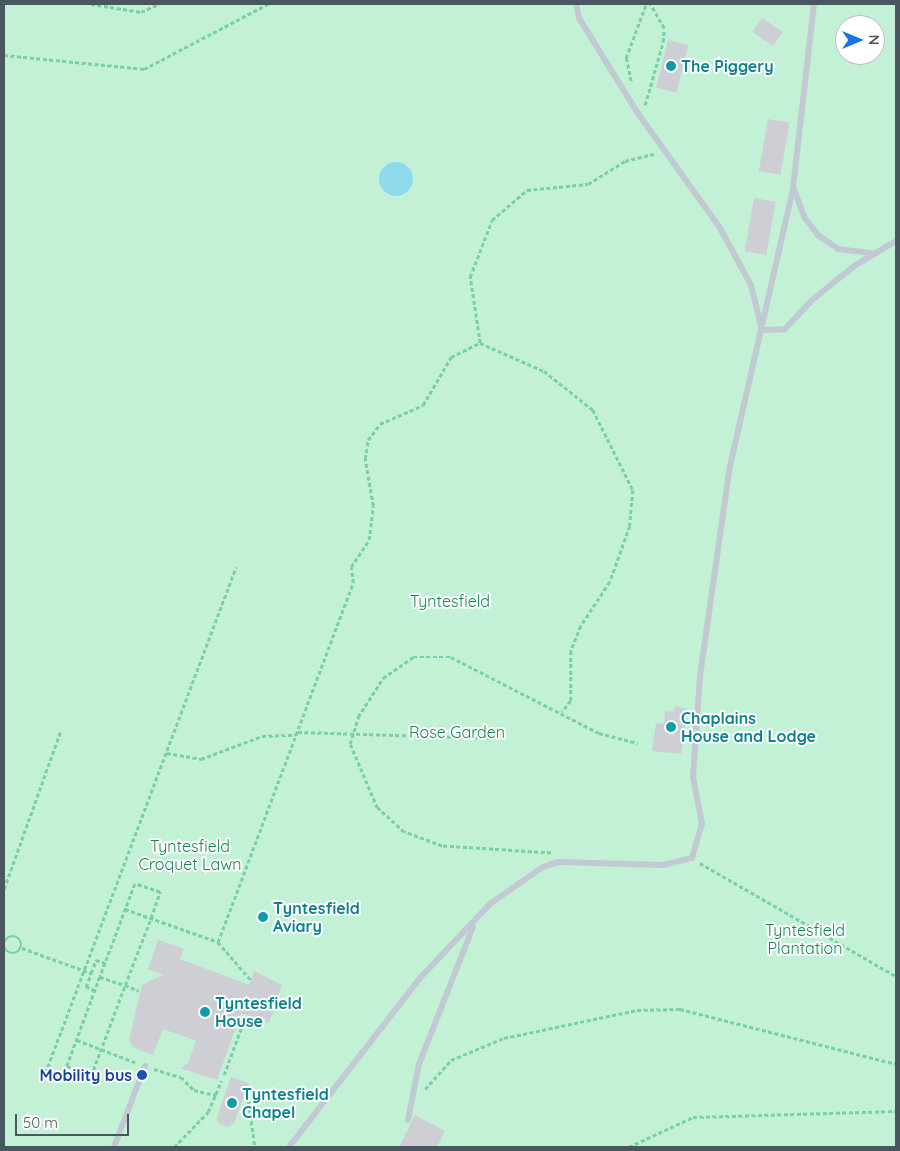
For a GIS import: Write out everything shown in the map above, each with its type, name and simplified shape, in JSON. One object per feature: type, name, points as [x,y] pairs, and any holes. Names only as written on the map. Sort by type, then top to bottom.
[{"type":"lane","points":[[576,4],[580,18],[660,148],[720,228],[752,285],[762,330]]},
{"type":"lane","points":[[289,1147],[420,978],[491,903],[543,867],[558,862],[663,865],[692,858],[702,824],[692,777],[700,676],[730,466],[794,188],[814,4]]},
{"type":"lane","points":[[794,188],[804,217],[819,236],[852,253],[877,252]]},
{"type":"lane","points":[[762,330],[785,329],[811,301],[877,252],[896,241]]},
{"type":"lane","points":[[408,1120],[419,1064],[474,923]]},
{"type":"lane","points":[[114,1147],[145,1066]]},
{"type":"path","points":[[91,4],[141,12],[159,4]]},
{"type":"path","points":[[4,55],[144,69],[268,4]]},
{"type":"path","points":[[632,85],[626,58],[646,4]]},
{"type":"path","points":[[641,118],[663,42],[664,28],[650,4]]},
{"type":"path","points":[[480,343],[470,277],[492,220],[527,190],[588,184],[625,161],[660,148]]},
{"type":"path","points":[[480,343],[544,372],[593,410],[633,490],[630,526],[610,582],[581,626],[571,651],[571,701],[562,712]]},
{"type":"path","points":[[218,942],[353,583],[351,567],[372,526],[365,459],[368,440],[380,424],[423,405],[451,357],[480,343]]},
{"type":"path","points":[[43,1079],[236,567]]},
{"type":"path","points":[[558,854],[442,846],[404,832],[377,808],[365,787],[354,761],[352,734],[383,678],[397,665],[423,655],[451,657],[479,668],[599,733],[638,742]]},
{"type":"path","points":[[4,889],[61,730]]},
{"type":"path","points":[[167,753],[201,759],[262,736],[297,733],[492,738]]},
{"type":"path","points":[[692,858],[896,976]]},
{"type":"path","points":[[134,884],[160,892],[151,918],[92,1076],[67,1066],[134,884]]},
{"type":"path","points":[[125,909],[218,942],[251,980]]},
{"type":"path","points":[[22,948],[11,954],[4,942],[17,937],[22,948],[91,973]]},
{"type":"path","points":[[95,991],[86,987],[91,973],[96,960],[105,963]]},
{"type":"path","points":[[100,977],[139,990]]},
{"type":"path","points":[[423,1091],[450,1060],[504,1038],[637,1010],[680,1009],[896,1064]]},
{"type":"path","points":[[224,1074],[246,1015]]},
{"type":"path","points":[[77,1040],[145,1066],[181,1077],[194,1090],[216,1096]]},
{"type":"path","points":[[174,1147],[208,1112],[221,1081]]},
{"type":"path","points":[[247,1089],[255,1147]]},
{"type":"path","points":[[629,1147],[693,1117],[896,1111]]},
{"type":"green space","name":"Tyntesfield","points":[[4,4],[896,4],[896,1147],[4,1147]]},
{"type":"water","points":[[396,162],[408,167],[413,179],[408,191],[396,196],[384,191],[379,179],[384,167]]},
{"type":"building","points":[[762,18],[783,32],[773,46],[752,32]]},
{"type":"building","name":"The Piggery","points":[[668,40],[688,45],[677,93],[656,88]]},
{"type":"building","points":[[768,119],[790,123],[780,175],[759,171]]},
{"type":"building","points":[[754,198],[776,202],[766,255],[745,251]]},
{"type":"building","name":"Chaplains House and Lodge","points":[[675,706],[688,709],[681,754],[652,751],[656,723],[664,724],[665,711],[674,712]]},
{"type":"building","name":"Tyntesfield House","points":[[158,940],[184,949],[180,959],[249,985],[254,971],[282,985],[269,1023],[241,1013],[217,1080],[180,1068],[188,1063],[196,1041],[163,1029],[153,1055],[133,1047],[129,1040],[142,985],[163,975],[148,969]]},
{"type":"building","name":"Tyntesfield Chapel","points":[[231,1077],[249,1083],[234,1123],[228,1127],[218,1123],[217,1117]]},
{"type":"building","points":[[415,1115],[445,1131],[437,1147],[399,1147]]},
{"type":"place","name":"The Piggery","points":[[671,66]]},
{"type":"place","name":"Chaplains House and Lodge","points":[[671,727]]},
{"type":"place","name":"Tyntesfield Aviary","points":[[263,917]]},
{"type":"place","name":"Tyntesfield House","points":[[205,1012]]},
{"type":"place","name":"Mobility bus","points":[[142,1075]]},
{"type":"place","name":"Tyntesfield Chapel","points":[[232,1103]]},
{"type":"park label","name":"Rose Garden","points":[[457,732]]},
{"type":"park label","name":"Tyntesfield Croquet Lawn","points":[[190,855]]},
{"type":"park label","name":"Tyntesfield Plantation","points":[[805,939]]}]
